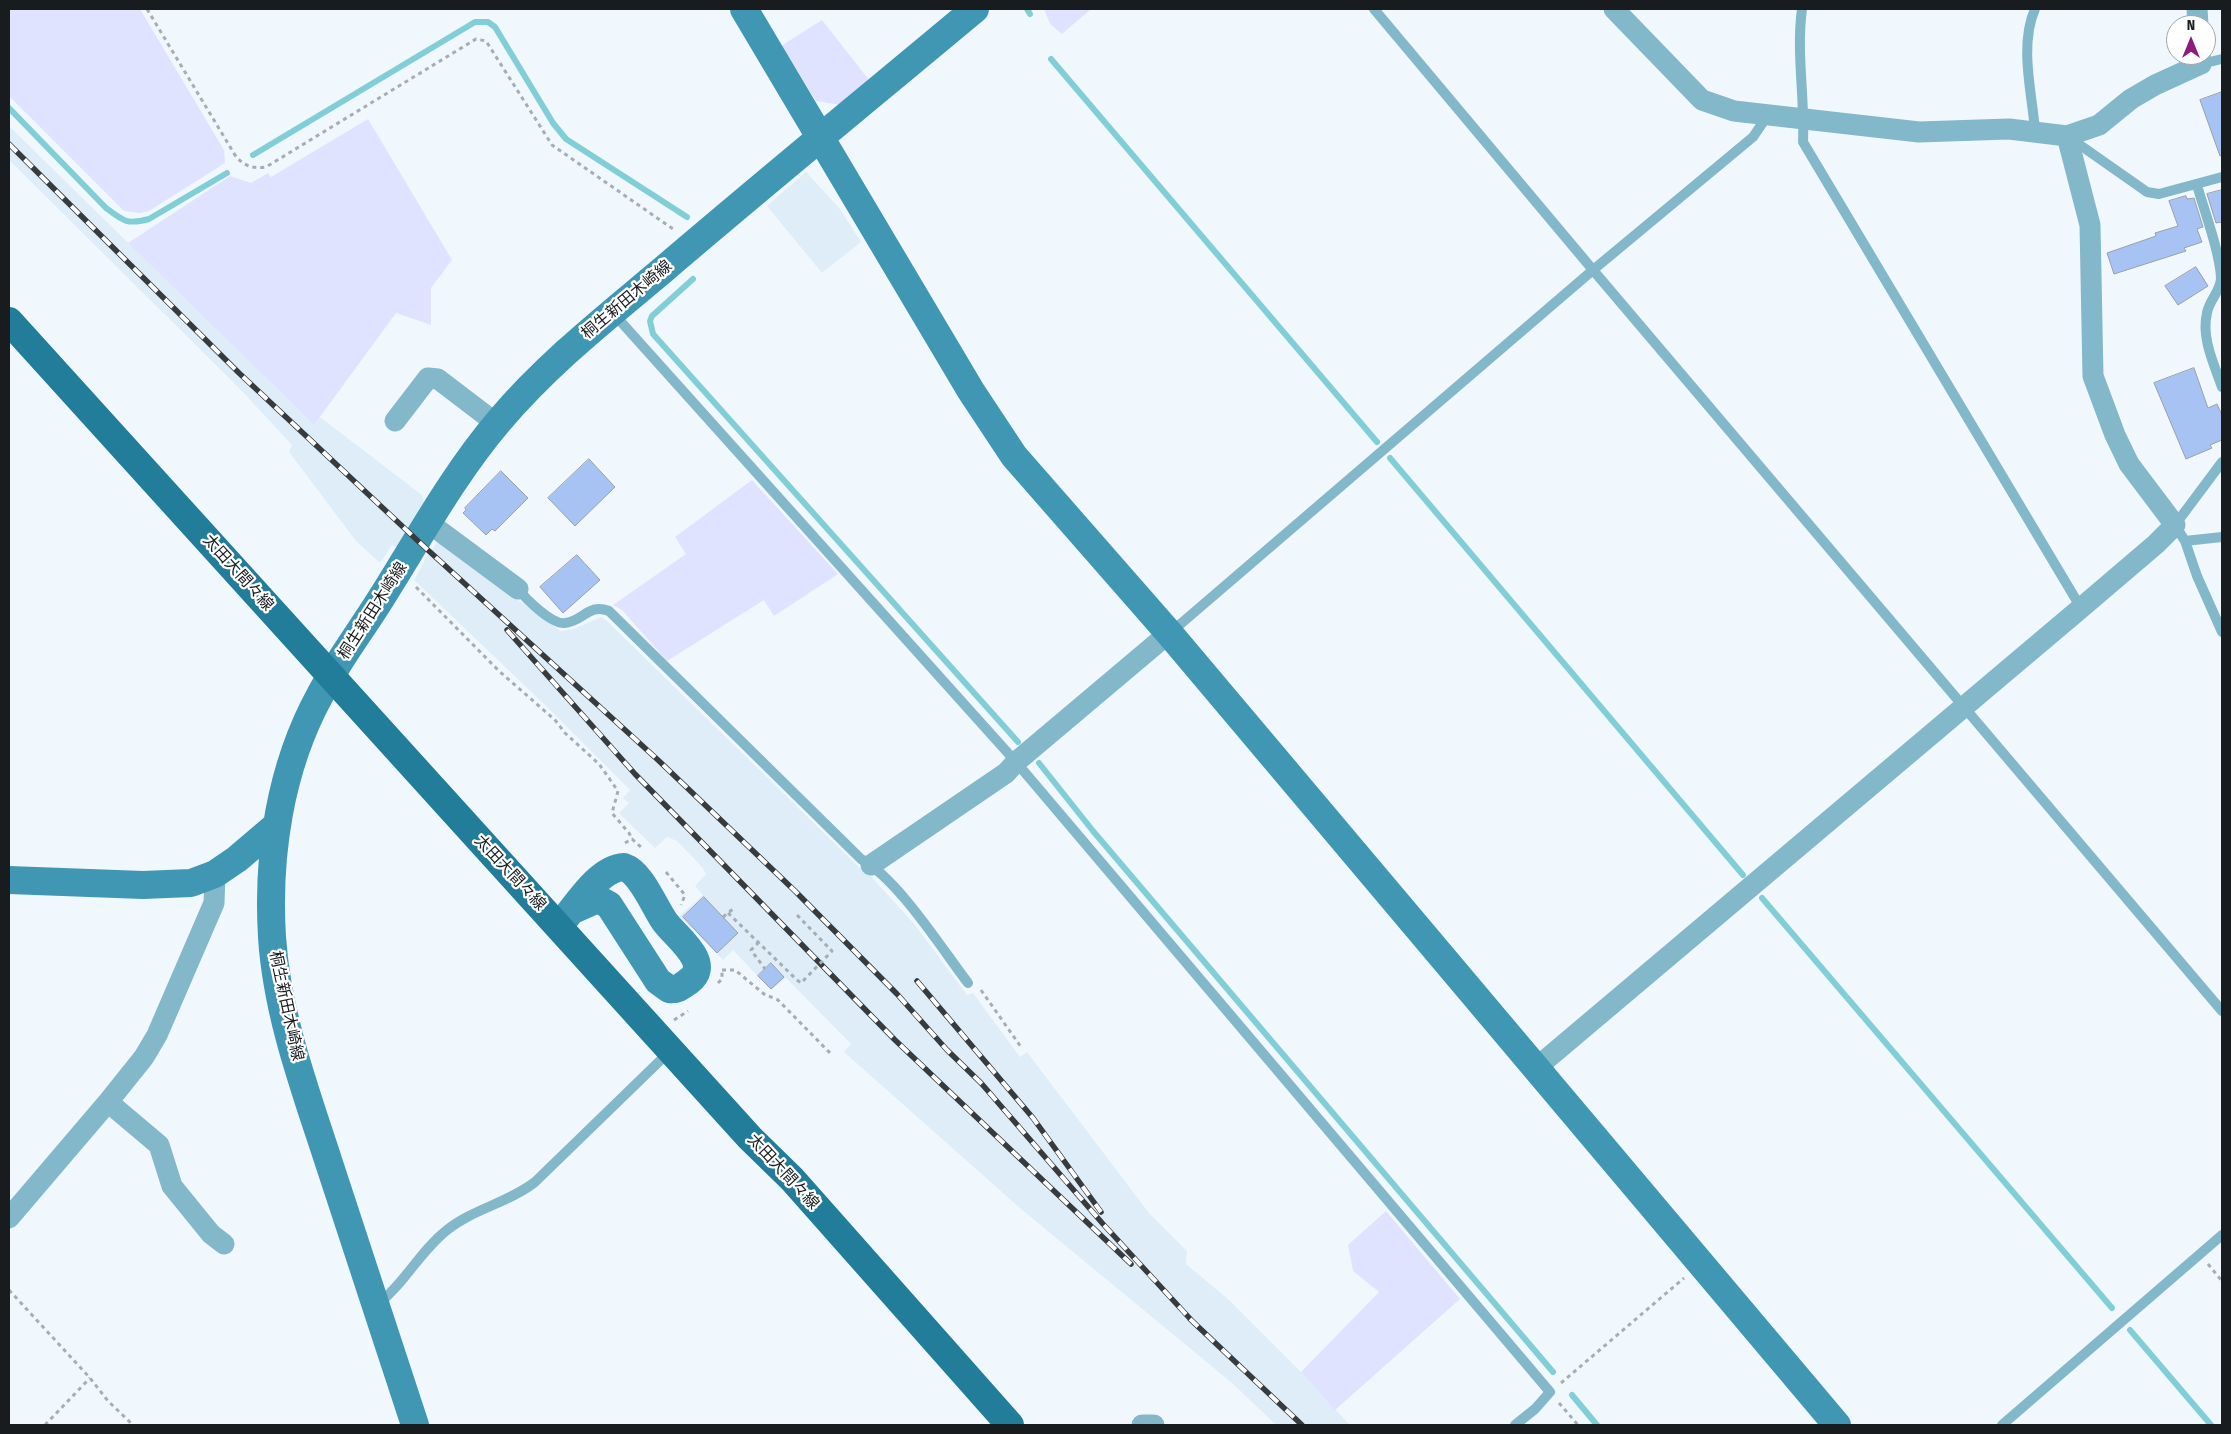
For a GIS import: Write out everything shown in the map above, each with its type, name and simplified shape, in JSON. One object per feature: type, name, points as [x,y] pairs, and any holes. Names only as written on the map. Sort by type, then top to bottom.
[{"type":"main road","name":"太田大間々線","points":[[9,321],[331,676],[566,918],[670,1050],[750,1138],[792,1179],[1010,1425]]},
{"type":"street","points":[[744,9],[822,137],[971,391],[1014,456],[1170,634],[1837,1425]]},
{"type":"street","name":"桐生新田木崎線","points":[[415,1425],[303,1084],[280,996],[272,943],[271,919],[276,825],[287,773],[312,710],[331,676],[461,472],[497,424],[550,366],[690,246],[976,9]]},
{"type":"street","points":[[1614,9],[1702,100],[1734,111],[1804,117],[1919,132],[2009,129],[2035,130],[2067,136],[2099,125],[2131,99],[2190,65]]},
{"type":"street","points":[[1536,1068],[2156,544],[2180,533],[2129,464],[2115,435],[2093,376],[2090,225],[2067,136]]},
{"type":"street","points":[[395,421],[428,378],[438,379],[497,424]]},
{"type":"street","points":[[429,523],[518,589]]},
{"type":"street","points":[[872,865],[1006,773],[1016,762],[1170,634]]},
{"type":"street","points":[[9,880],[143,885],[191,883],[216,874],[238,859],[276,825]]},
{"type":"street","points":[[629,868],[654,901],[664,921],[694,956],[698,965],[698,972],[678,989],[669,989],[658,981],[609,904],[598,899],[566,918],[585,893],[611,869],[629,868]]},
{"type":"street","points":[[9,1218],[108,1102],[144,1056],[157,1035],[214,904],[216,874]]},
{"type":"street","points":[[108,1102],[159,1145],[172,1186],[211,1234],[224,1244]]},
{"type":"street","points":[[1142,1425],[1154,1425]]},
{"type":"lane","points":[[1374,9],[2222,1011]]},
{"type":"lane","points":[[1802,9],[1799,30],[1804,117],[1803,142],[2081,608]]},
{"type":"lane","points":[[2035,9],[2030,18],[2028,52],[2035,130]]},
{"type":"lane","points":[[1170,634],[1593,270],[1753,137],[1768,115]]},
{"type":"lane","points":[[2067,136],[2147,192],[2159,194],[2222,177]]},
{"type":"lane","points":[[2197,185],[2221,280],[2217,292],[2210,302],[2206,314],[2205,328],[2209,349],[2222,387]]},
{"type":"lane","points":[[612,313],[1016,762],[1550,1392],[1535,1409],[1515,1425]]},
{"type":"lane","points":[[2180,533],[2222,462]]},
{"type":"lane","points":[[2180,533],[2222,537]]},
{"type":"lane","points":[[2180,533],[2222,632]]},
{"type":"lane","points":[[518,589],[524,597],[558,622],[573,621],[600,607],[609,611],[861,859],[872,865],[910,907],[968,984]]},
{"type":"lane","points":[[376,1305],[389,1295],[425,1251],[463,1218],[523,1191],[535,1182],[670,1050]]},
{"type":"lane","points":[[2002,1425],[2222,1235]]},
{"type":"path","points":[[147,9],[235,156],[246,165],[258,168],[266,167],[476,39],[481,38],[486,41],[552,145],[676,231],[690,246]]},
{"type":"path","points":[[412,583],[499,671],[555,720],[565,733],[599,764],[618,791],[612,813],[629,833],[632,840]]},
{"type":"path","points":[[723,917],[733,909]]},
{"type":"path","points":[[728,913],[801,984],[832,951],[797,915]]},
{"type":"path","points":[[759,942],[751,950],[765,969]]},
{"type":"path","points":[[722,970],[735,970],[764,994],[778,1000],[832,1055]]},
{"type":"path","points":[[968,984],[978,987],[1021,1047]]},
{"type":"path","points":[[2200,1254],[2222,1281]]},
{"type":"path","points":[[1578,1425],[1550,1392],[1701,1264]]},
{"type":"path","points":[[9,1290],[90,1378],[108,1401],[133,1425]]},
{"type":"path","points":[[44,1425],[90,1378]]},
{"type":"shaded area","points":[[9,9],[140,9],[224,150],[225,163],[149,211],[140,213],[124,211],[9,96]]},
{"type":"shaded area","points":[[1044,9],[1091,9],[1062,34],[1050,24]]},
{"type":"shaded area","points":[[822,20],[869,80],[841,105],[816,101],[781,46]]},
{"type":"shaded area","points":[[368,119],[452,260],[431,288],[431,325],[396,313],[314,425],[128,243],[230,176],[251,183],[268,173],[271,177]]},
{"type":"shaded area","points":[[9,126],[314,425],[320,417],[422,495],[425,504],[398,548],[392,545],[380,563],[356,541],[289,452],[292,445],[241,390],[9,160]]},
{"type":"shaded area","points":[[806,172],[840,209],[861,242],[822,273],[767,206]]},
{"type":"shaded area","points":[[752,480],[838,574],[774,616],[764,600],[667,661],[622,610],[613,605],[686,554],[675,537]]},
{"type":"shaded area","points":[[438,541],[560,631],[574,629],[601,617],[607,621],[860,868],[869,874],[915,925],[967,995],[973,993],[1020,1057],[1027,1052],[1149,1213],[1187,1251],[1186,1264],[1228,1299],[1301,1372],[1350,1425],[1276,1425],[1232,1383],[1021,1209],[844,1052],[851,1044],[786,978],[771,990],[733,950],[723,960],[679,916],[703,895],[695,886],[706,874],[702,867],[677,841],[667,837],[655,848],[634,828],[619,813],[629,803],[623,798],[630,790],[546,706],[414,580]]},
{"type":"shaded area","points":[[1386,1211],[1460,1299],[1335,1410],[1301,1372],[1379,1292],[1353,1271],[1348,1245]]},
{"type":"building","points":[[2222,92],[2222,155],[2220,156],[2200,100]]},
{"type":"building","points":[[2222,190],[2222,222],[2216,223],[2207,194]]},
{"type":"building","points":[[2186,196],[2187,199],[2194,198],[2203,227],[2197,229],[2202,242],[2184,248],[2186,251],[2114,274],[2107,253],[2156,236],[2155,233],[2178,226],[2169,201]]},
{"type":"building","points":[[2196,267],[2208,286],[2178,305],[2165,286]]},
{"type":"building","points":[[2194,368],[2208,408],[2217,404],[2222,415],[2222,440],[2210,445],[2212,448],[2186,459],[2154,383]]},
{"type":"building","points":[[589,459],[615,487],[575,526],[548,498]]},
{"type":"building","points":[[501,471],[528,498],[495,531],[492,529],[486,535],[463,513],[466,510],[465,508]]},
{"type":"building","points":[[577,555],[600,580],[563,613],[540,587]]},
{"type":"building","points":[[704,897],[738,933],[717,953],[683,917]]},
{"type":"building","points":[[771,963],[784,977],[771,989],[758,976]]},
{"type":"waterway","points":[[1027,9],[1030,14]]},
{"type":"waterway","points":[[253,155],[475,22],[488,22],[495,27],[553,123],[566,139],[687,217]]},
{"type":"waterway","points":[[1051,59],[1377,442]]},
{"type":"waterway","points":[[9,108],[106,208],[126,221],[135,222],[149,219],[227,173]]},
{"type":"waterway","points":[[693,279],[652,316],[650,321],[653,334],[1018,742]]},
{"type":"waterway","points":[[1390,458],[1743,875]]},
{"type":"waterway","points":[[1039,763],[1093,831],[1553,1372]]},
{"type":"waterway","points":[[1762,898],[2112,1308]]},
{"type":"waterway","points":[[2130,1330],[2211,1425]]},
{"type":"waterway","points":[[1572,1395],[1597,1425]]},
{"type":"railway","points":[[9,144],[239,373],[418,541],[658,760],[795,891],[897,994],[947,1050],[981,1083],[1103,1224],[1194,1323]]},
{"type":"railway","points":[[507,630],[635,774],[895,1040],[1131,1264]]},
{"type":"railway","points":[[917,981],[1033,1118],[1101,1212]]},
{"type":"railway","points":[[1190,1319],[1302,1425]]}]
